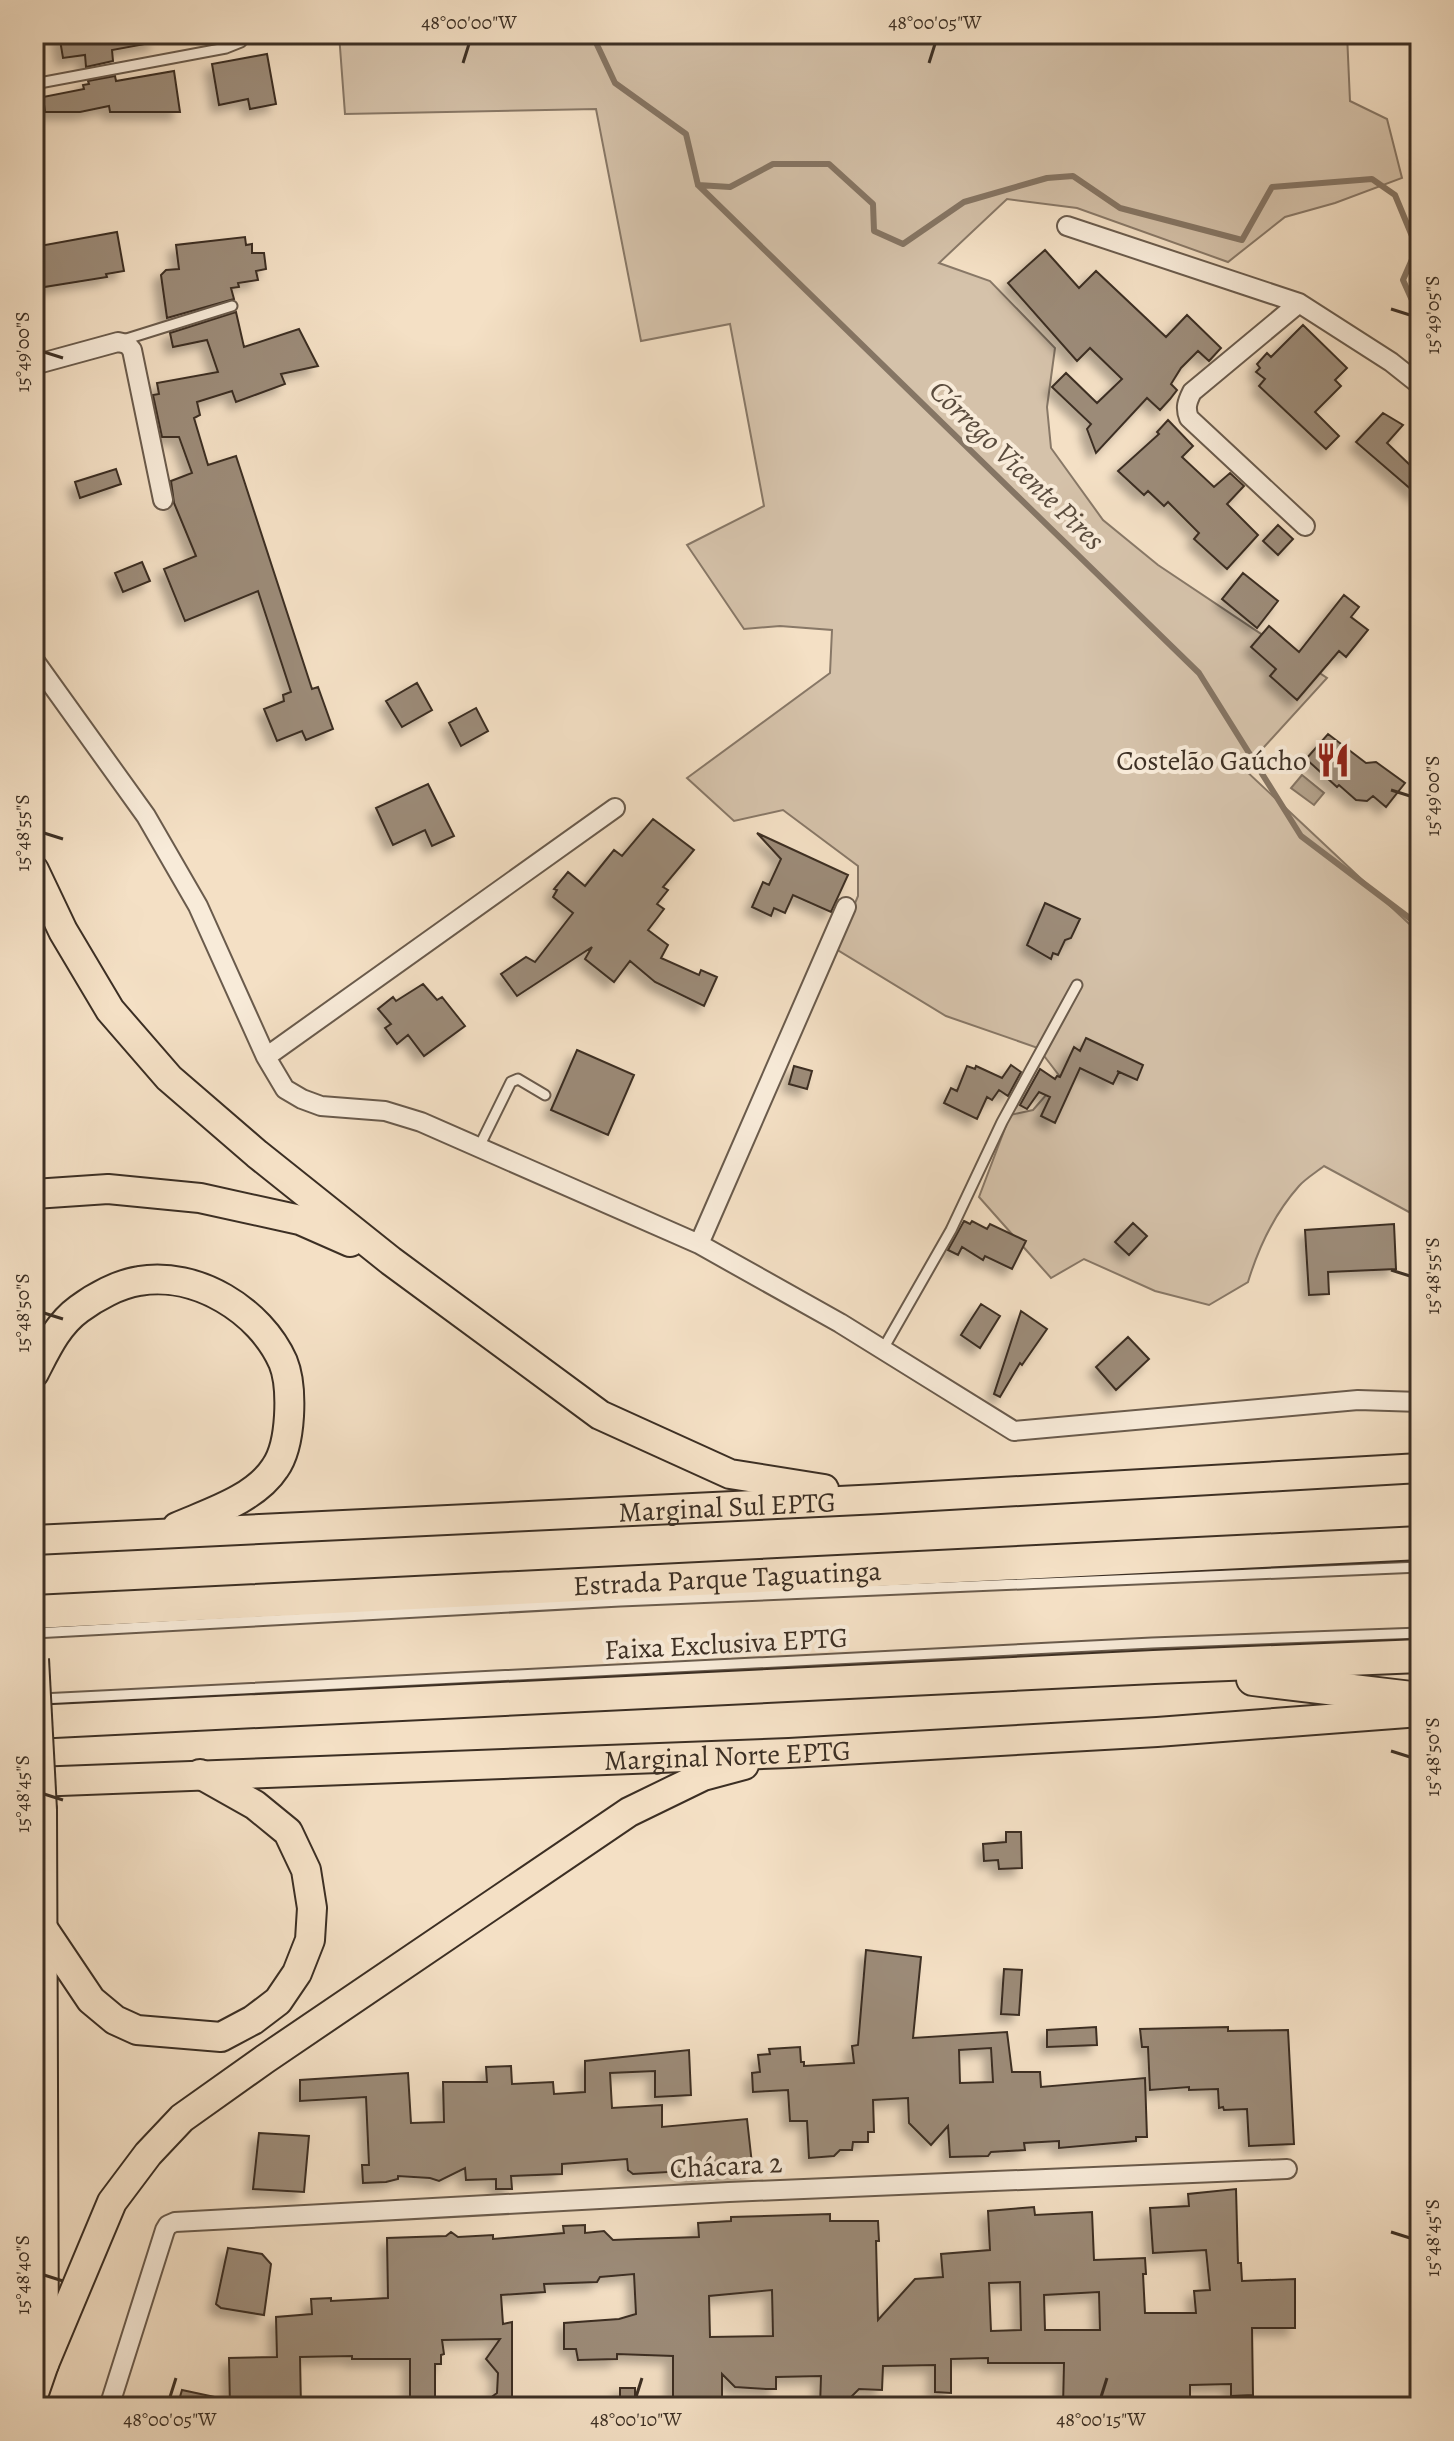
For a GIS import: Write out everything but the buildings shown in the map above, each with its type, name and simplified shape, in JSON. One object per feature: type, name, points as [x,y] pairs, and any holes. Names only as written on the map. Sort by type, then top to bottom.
[{"type":"highway","name":"Estrada Parque Taguatinga","points":[[34,1612],[1420,1543]]},
{"type":"highway","points":[[34,1722],[1420,1656]]},
{"type":"highway","points":[[1154,1667],[1420,1699]]},
{"type":"main road","points":[[34,870],[63,931],[110,1010],[169,1078],[257,1154],[391,1261],[600,1415],[730,1474],[880,1499]]},
{"type":"main road","points":[[34,1194],[108,1189],[200,1198],[300,1220],[391,1261]]},
{"type":"main road","points":[[34,1373],[57,1333],[79,1308],[111,1290],[139,1281],[164,1280],[201,1287],[234,1304],[265,1331],[283,1363],[290,1394],[283,1453],[275,1469],[257,1488],[163,1533]]},
{"type":"main road","name":"Marginal Sul EPTG","points":[[34,1540],[880,1499],[1420,1468]]},
{"type":"main road","points":[[34,1659],[42,1810],[44,1930],[44,2364]]},
{"type":"main road","name":"Marginal Norte EPTG","points":[[34,1782],[789,1753],[1142,1733],[1420,1712]]},
{"type":"main road","points":[[34,2393],[112,2202],[148,2154],[182,2118],[629,1812],[703,1776],[789,1753]]},
{"type":"main road","points":[[44,1930],[91,2000],[115,2020],[137,2030],[221,2037],[253,2020],[278,2001],[297,1973],[310,1940],[312,1908],[306,1870],[288,1832],[255,1805],[200,1774]]},
{"type":"street","points":[[1067,226],[1299,303],[1391,362],[1420,385]]},
{"type":"street","points":[[1299,303],[1192,392],[1186,411],[1189,418],[1305,526]]},
{"type":"street","points":[[34,365],[118,342],[127,344],[132,350],[163,500]]},
{"type":"street","points":[[34,660],[146,816],[198,906],[266,1057],[285,1089],[302,1099],[321,1106],[385,1111],[421,1122],[699,1244],[883,1349],[1014,1431],[1358,1400],[1420,1402]]},
{"type":"street","points":[[266,1057],[615,808]]},
{"type":"street","points":[[699,1244],[846,907]]},
{"type":"street","name":"Chácara 2","points":[[109,2407],[168,2225],[175,2222],[745,2192],[1287,2169]]},
{"type":"lane","points":[[34,84],[226,48],[241,42],[248,34]]},
{"type":"lane","points":[[118,342],[232,306]]},
{"type":"lane","points":[[883,1349],[951,1230],[1002,1122],[1077,985]]},
{"type":"lane","points":[[479,1148],[511,1082],[518,1079],[545,1095]]},
{"type":"lane","name":"Faixa Exclusiva EPTG","points":[[34,1633],[635,1601],[1420,1567]]},
{"type":"lane","name":"Faixa Exclusiva EPTG","points":[[34,1699],[1152,1643],[1420,1633]]},
{"type":"shaded area","points":[[339,34],[1347,34],[1350,101],[1387,119],[1402,178],[1335,203],[1285,217],[1228,262],[1077,208],[1007,199],[939,263],[990,281],[1055,348],[1047,407],[1051,448],[1103,520],[1158,565],[1327,678],[1244,769],[1420,934],[1420,1218],[1324,1166],[1301,1183],[1282,1208],[1262,1244],[1248,1282],[1209,1305],[1155,1291],[1084,1259],[1051,1278],[979,1197],[1010,1115],[1033,1110],[1061,1078],[1038,1048],[946,1016],[836,949],[858,896],[858,866],[783,810],[734,821],[687,778],[830,673],[832,630],[780,626],[744,629],[687,545],[764,506],[730,324],[641,341],[596,109],[345,114]]},
{"type":"shaded area","points":[[1302,775],[1324,793],[1314,805],[1291,788]]},
{"type":"waterway","name":"Córrego Vicente Pires","points":[[592,34],[615,83],[686,134],[698,185],[1199,673],[1301,836],[1420,926]]},
{"type":"waterway","points":[[698,185],[730,187],[773,164],[829,164],[873,204],[874,231],[903,244],[964,202],[1047,178],[1073,176],[1120,208],[1242,240],[1272,187],[1372,179],[1395,195],[1417,248],[1403,280],[1420,318]]},
{"type":"place","name":"Costelão Gaúcho","points":[[1333,760]]}]
